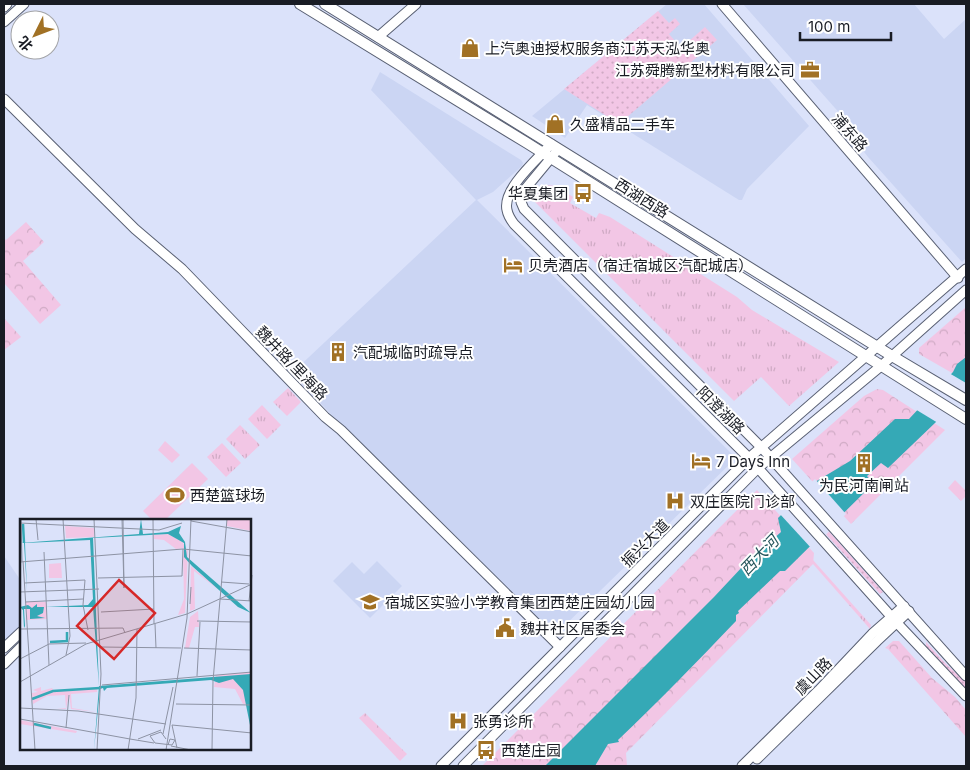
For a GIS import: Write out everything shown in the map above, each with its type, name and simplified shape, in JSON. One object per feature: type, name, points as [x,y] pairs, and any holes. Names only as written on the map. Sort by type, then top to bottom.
[{"type":"main road","points":[[4,7],[7,4]]},
{"type":"main road","points":[[4,22],[24,4]]},
{"type":"main road","name":"西湖西路","points":[[300,4],[547,156],[966,419]]},
{"type":"main road","name":"西湖西路","points":[[325,4],[966,400]]},
{"type":"main road","points":[[378,36],[416,4]]},
{"type":"main road","name":"浦东路","points":[[722,4],[958,278]]},
{"type":"main road","name":"魏井路/里海路","points":[[4,99],[141,234],[182,269],[325,417],[341,430],[560,647]]},
{"type":"main road","name":"阳澄湖路","points":[[555,146],[521,194],[521,202],[524,209],[761,447],[966,676]]},
{"type":"main road","name":"阳澄湖路","points":[[547,156],[517,181],[508,194],[506,210],[514,224],[749,458],[966,696]]},
{"type":"main road","name":"振兴大道","points":[[441,766],[749,458],[868,357],[966,269]]},
{"type":"main road","name":"振兴大道","points":[[463,766],[758,468],[881,366],[966,290]]},
{"type":"main road","name":"虞山路","points":[[750,766],[907,608]]},
{"type":"main road","name":"虞山路","points":[[742,766],[820,690],[872,634],[895,620]]},
{"type":"main road","points":[[4,648],[20,633]]},
{"type":"main road","points":[[4,664],[20,648]]},
{"type":"shaded area","points":[[667,4],[704,4],[809,126],[747,189],[742,200],[739,200],[587,105],[565,138],[532,116]]},
{"type":"shaded area","points":[[743,4],[914,4],[944,39],[966,19],[966,258],[962,262],[868,157],[846,129],[850,125]]},
{"type":"shaded area","points":[[380,72],[521,160],[522,166],[493,192],[477,200],[736,458],[554,636],[344,428],[292,373],[476,200],[371,90]]},
{"type":"shaded area","points":[[4,556],[20,580],[20,628],[4,642]]},
{"type":"shaded area","name":"宿城区实验小学教育集团西楚庄园幼儿园","points":[[377,561],[402,586],[370,618],[333,581],[352,562],[364,574]]},
{"type":"green space","points":[[658,11],[669,23],[675,18],[680,24],[669,34],[681,48],[705,27],[717,40],[619,124],[564,89]]},
{"type":"green space","points":[[547,185],[556,186],[573,197],[570,203],[596,218],[599,213],[610,217],[737,297],[752,310],[839,362],[789,406],[761,377],[734,401],[535,202],[539,192]]},
{"type":"green space","points":[[26,222],[44,242],[23,261],[61,305],[40,324],[4,283],[4,238],[6,240]]},
{"type":"green space","points":[[966,307],[966,381],[919,354],[919,348]]},
{"type":"green space","points":[[4,318],[21,337],[4,350]]},
{"type":"green space","points":[[288,388],[301,402],[287,416],[273,402]]},
{"type":"green space","points":[[877,389],[883,390],[945,430],[851,524],[792,459],[864,396]]},
{"type":"green space","points":[[262,405],[281,425],[267,439],[248,419]]},
{"type":"green space","points":[[240,425],[260,445],[245,459],[226,439]]},
{"type":"green space","points":[[165,441],[180,455],[172,463],[158,450]]},
{"type":"green space","points":[[222,443],[241,463],[226,477],[207,457]]},
{"type":"green space","name":"西楚篮球场","points":[[192,463],[208,479],[166,519],[151,519],[143,511]]},
{"type":"green space","points":[[955,480],[966,491],[966,496],[961,501],[948,488]]},
{"type":"green space","points":[[757,490],[814,553],[813,564],[626,753],[627,766],[482,766]]},
{"type":"green space","points":[[798,497],[883,592],[880,594],[795,500]]},
{"type":"green space","points":[[813,560],[871,625],[870,629],[813,564]]},
{"type":"green space","points":[[893,641],[899,641],[932,678],[955,697],[966,710],[966,737],[888,649],[885,648]]},
{"type":"green space","points":[[926,642],[966,682],[966,692],[926,647]]},
{"type":"green space","points":[[365,713],[407,754],[400,761],[359,718]]},
{"type":"water","name":"西大河","points":[[966,357],[966,388],[936,422],[888,468],[881,463],[867,476],[873,484],[785,571],[780,571],[738,611],[736,621],[618,740],[619,742],[608,744],[595,766],[545,766],[744,565],[781,532],[778,518],[815,482],[850,461],[895,419],[909,419],[953,372],[957,364]]},
{"type":"pier","points":[[949,373],[966,383],[966,392],[938,423],[915,409]]},
{"type":"pier","points":[[815,479],[846,514],[812,549],[779,513]]},
{"type":"place","name":"上汽奥迪授权服务商江苏天泓华奥","points":[[470,48]]},
{"type":"place","name":"江苏舜腾新型材料有限公司","points":[[810,70]]},
{"type":"place","name":"久盛精品二手车","points":[[555,124]]},
{"type":"place","name":"华夏集团","points":[[583,193]]},
{"type":"place","name":"贝壳酒店（宿迁宿城区汽配城店）","points":[[513,265]]},
{"type":"place","name":"汽配城临时疏导点","points":[[338,352]]},
{"type":"place","name":"7 Days Inn","points":[[701,461]]},
{"type":"place","name":"为民河南闸站","points":[[864,463]]},
{"type":"place","name":"西楚篮球场","points":[[175,495]]},
{"type":"place","name":"双庄医院门诊部","points":[[675,501]]},
{"type":"place","name":"宿城区实验小学教育集团西楚庄园幼儿园","points":[[370,602]]},
{"type":"place","name":"魏井社区居委会","points":[[505,628]]},
{"type":"place","name":"张勇诊所","points":[[458,721]]},
{"type":"place","name":"西楚庄园","points":[[486,750]]}]
